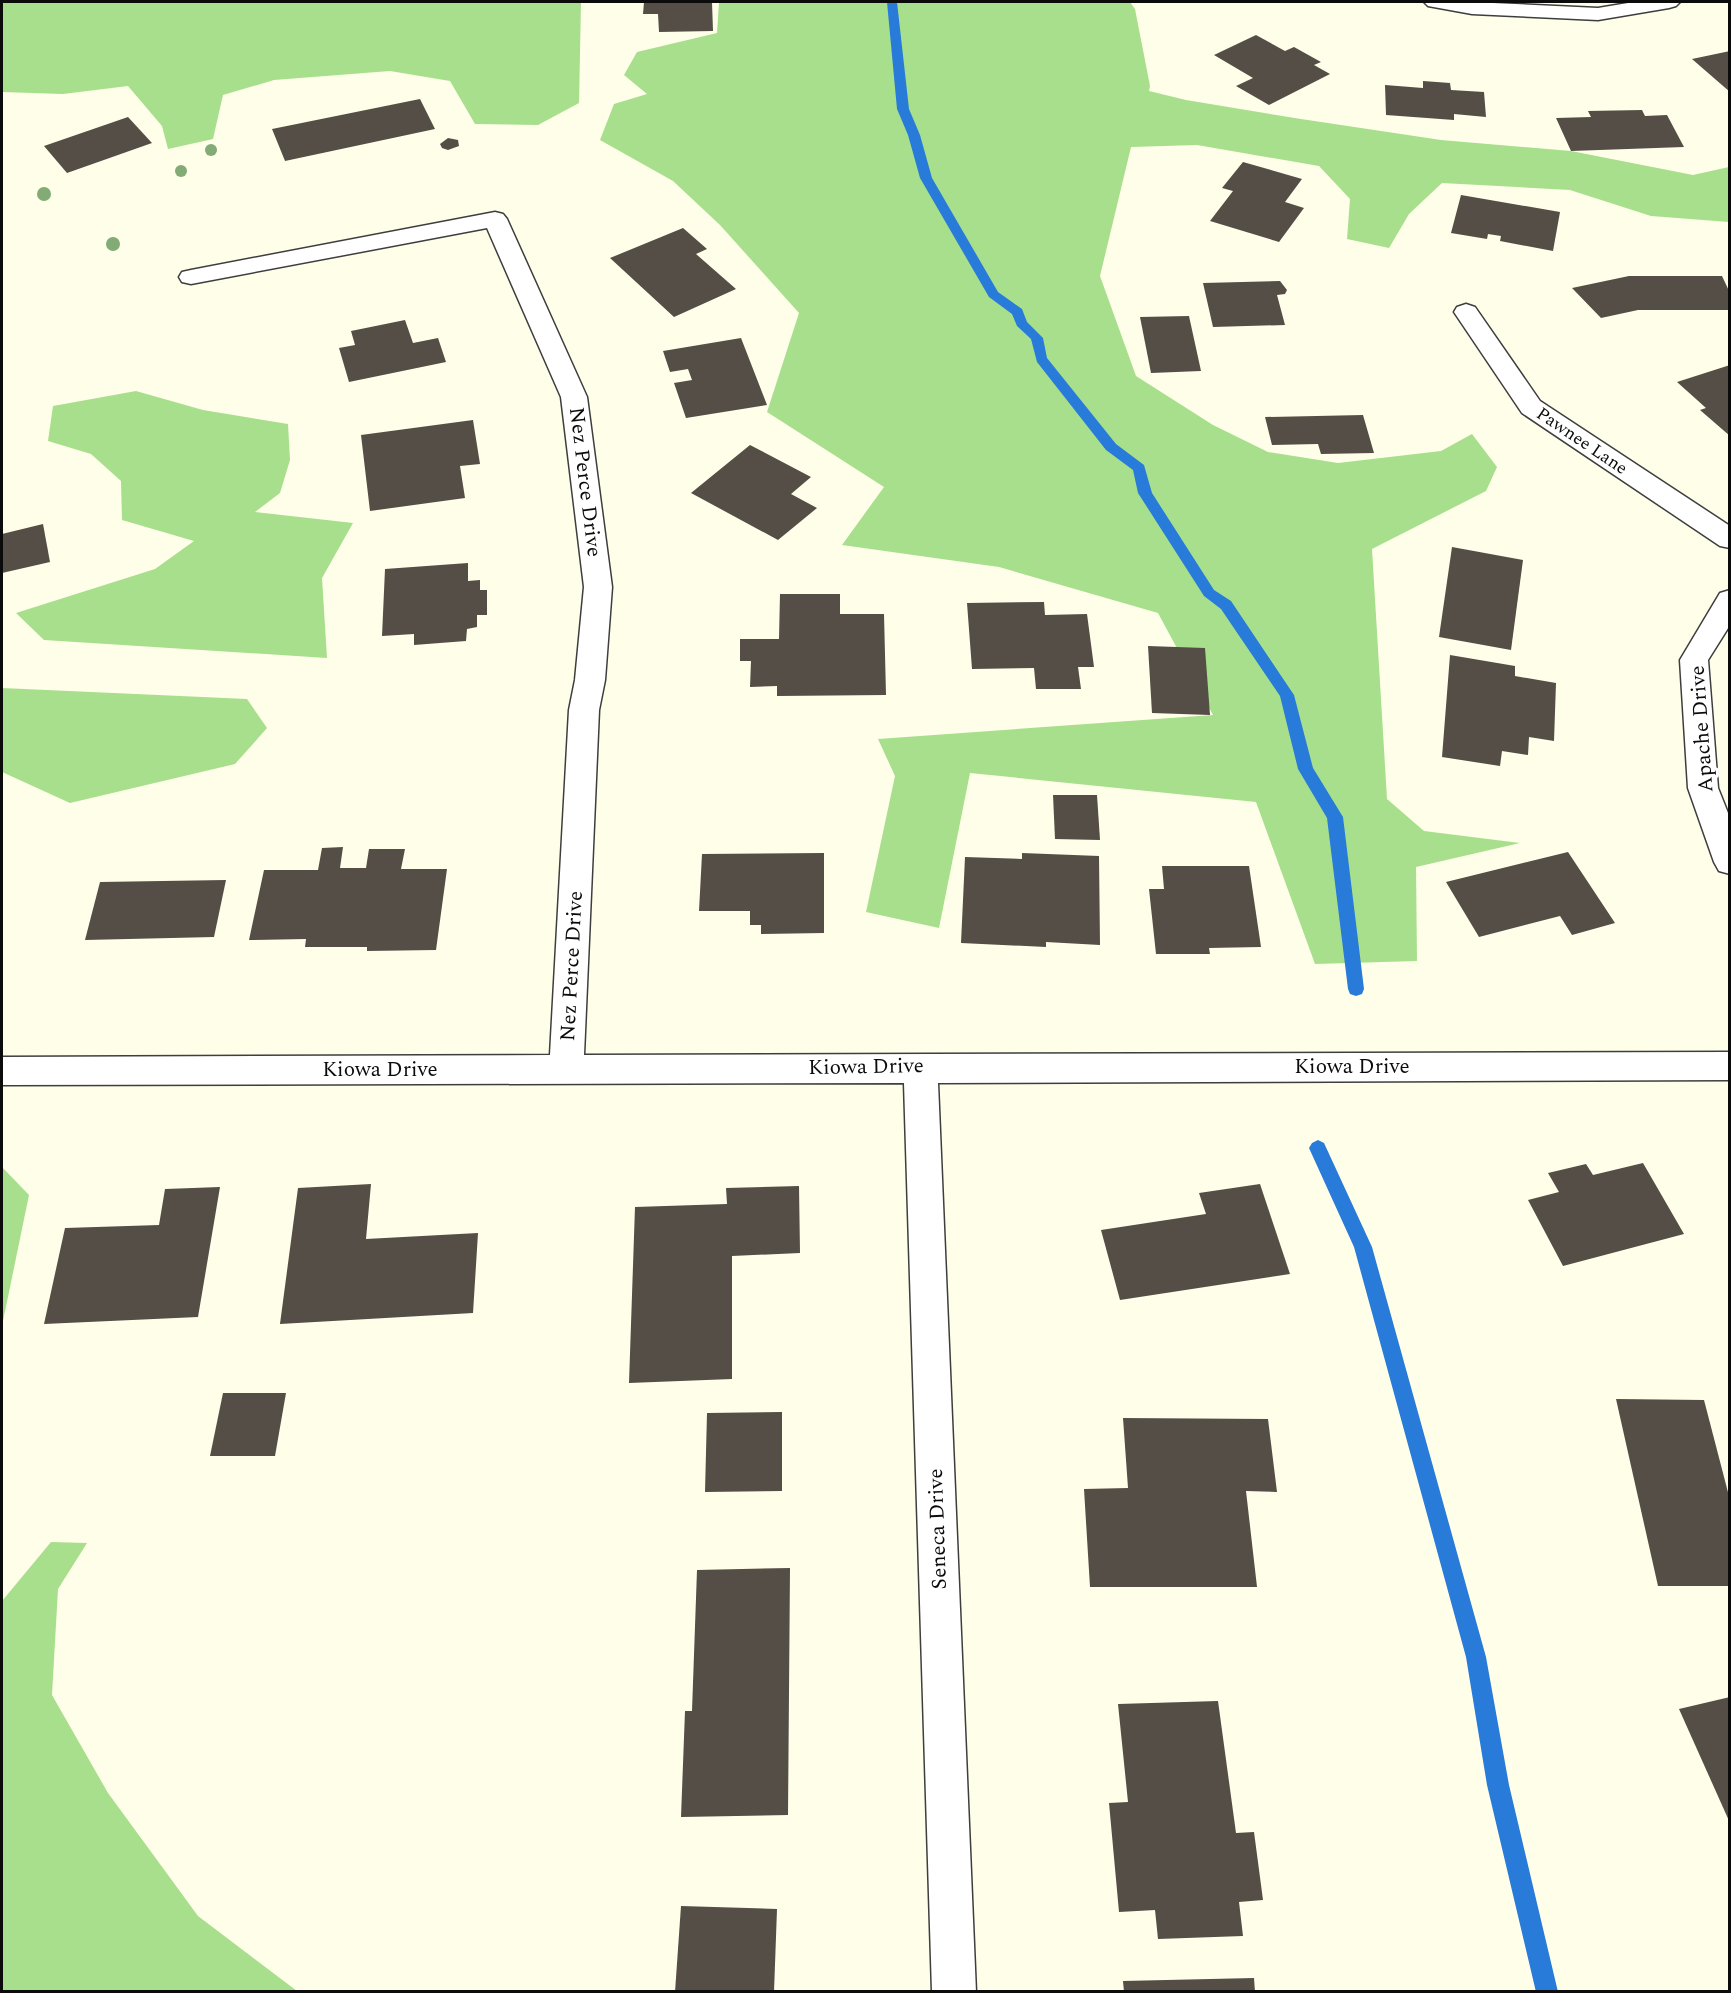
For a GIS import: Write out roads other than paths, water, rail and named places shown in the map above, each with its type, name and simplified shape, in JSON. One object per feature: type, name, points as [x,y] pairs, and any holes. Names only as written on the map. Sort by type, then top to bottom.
[{"type":"street","points":[[1435,2],[1473,8],[1598,14],[1669,2]]},
{"type":"street","name":"Nez Perce Drive","points":[[191,277],[495,219],[574,397],[598,587],[590,680],[584,710],[566,1070]]},
{"type":"street","name":"Pawnee Lane","points":[[1466,312],[1532,407],[1730,539]]},
{"type":"street","name":"Apache Drive","points":[[1730,600],[1694,660],[1703,788],[1730,862]]},
{"type":"street","name":"Kiowa Drive","points":[[2,1071],[1730,1066]]},
{"type":"street","name":"Seneca Drive","points":[[920,1067],[954,1992]]},
{"type":"waterway","points":[[892,2],[903,109],[914,135],[926,178],[993,294],[1018,312],[1021,323],[1037,338],[1041,359],[1111,447],[1139,468],[1145,493],[1209,593],[1226,605],[1287,695],[1306,769],[1335,817],[1356,989]]},
{"type":"waterway","points":[[1318,1148],[1363,1247],[1476,1657],[1498,1785],[1547,1992]]}]
